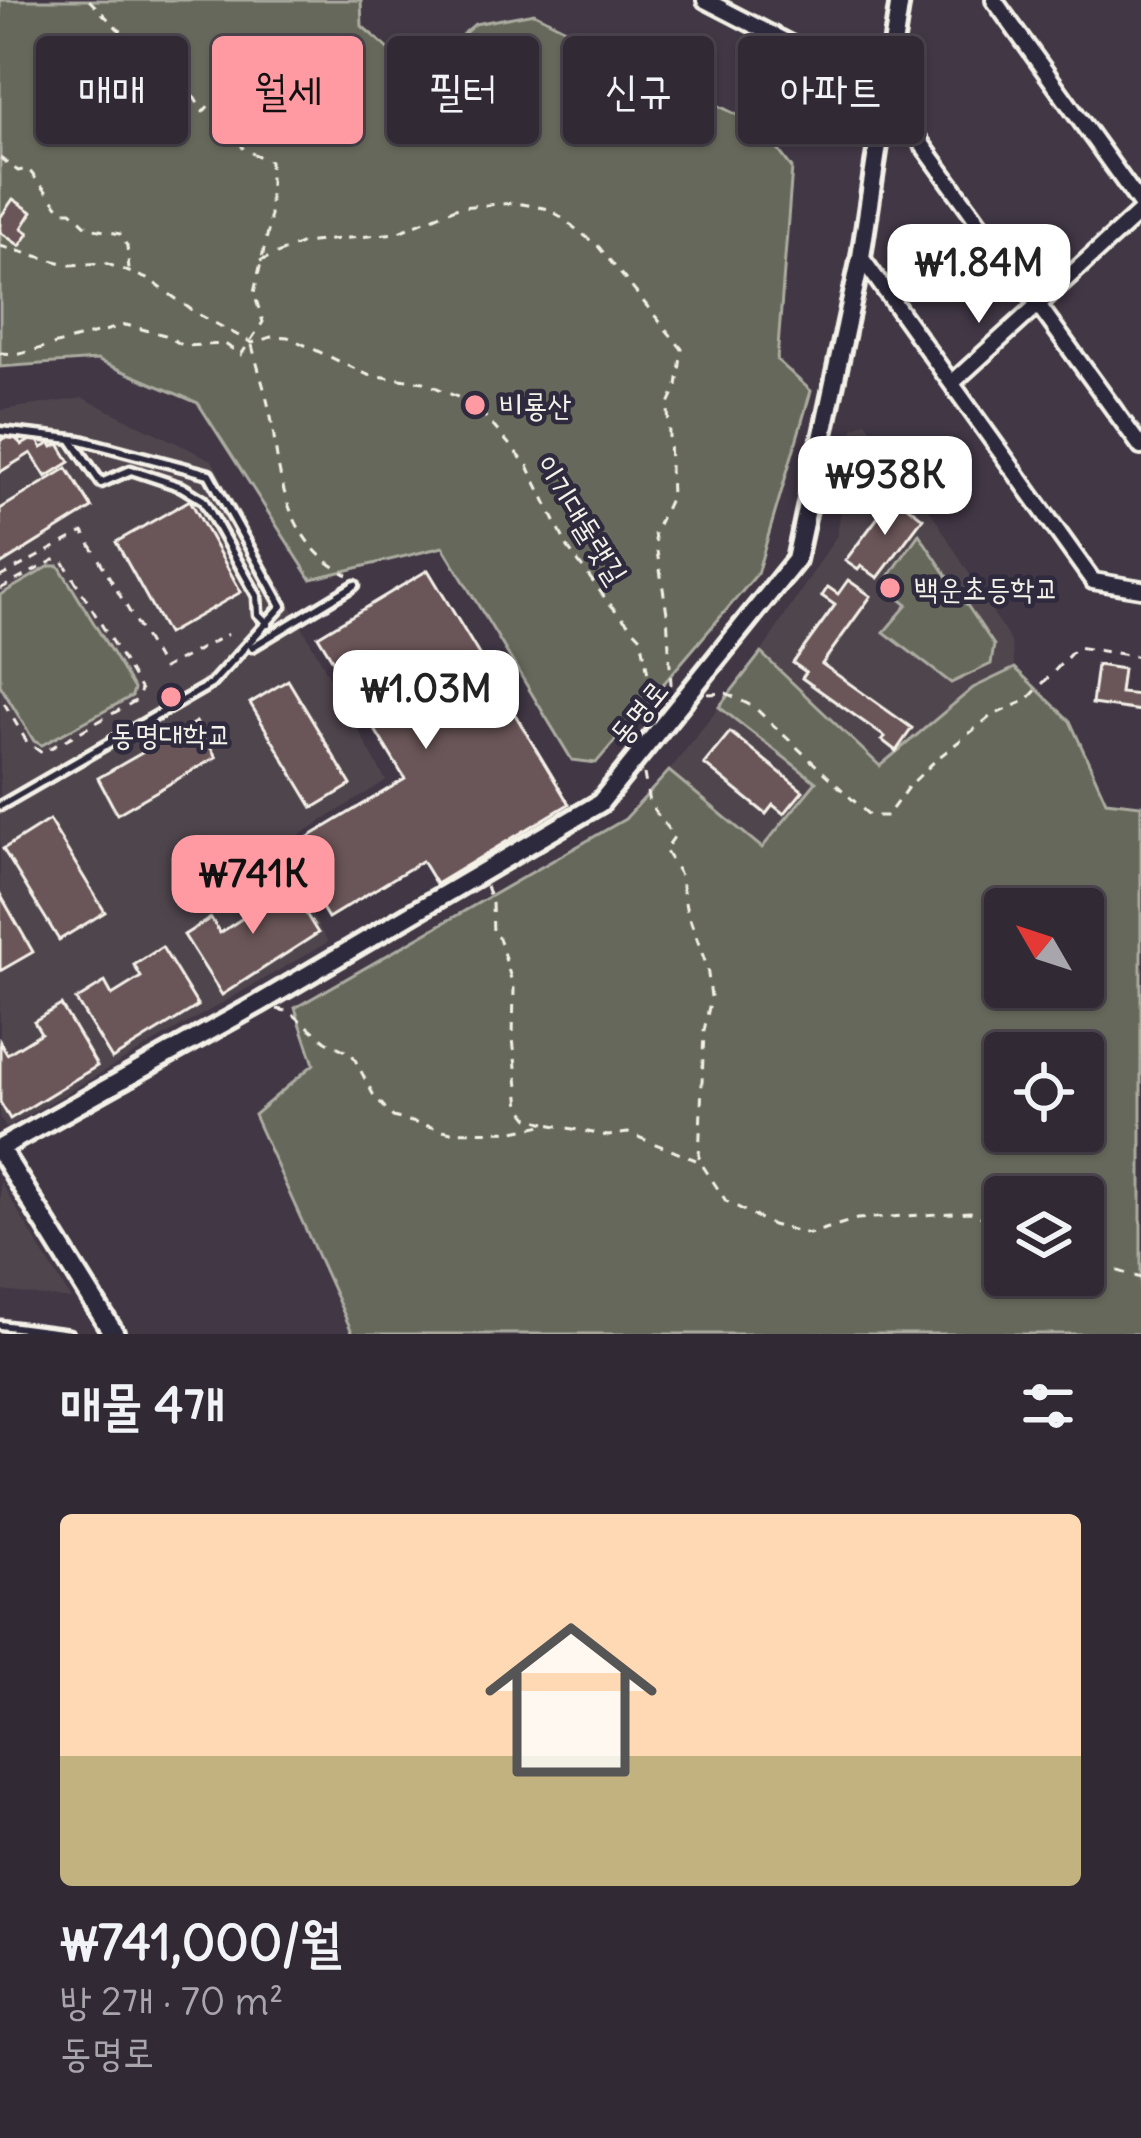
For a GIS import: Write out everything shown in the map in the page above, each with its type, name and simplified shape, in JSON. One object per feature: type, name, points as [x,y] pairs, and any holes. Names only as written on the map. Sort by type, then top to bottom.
[{"type":"main road","points":[[0,1149],[114,1334]]},
{"type":"street","points":[[705,0],[775,36]]},
{"type":"street","name":"동명로","points":[[894,36],[900,0]]},
{"type":"street","points":[[953,382],[1141,208],[994,0]]},
{"type":"street","name":"동명로","points":[[0,1149],[258,1004],[600,802],[796,560],[861,257],[878,144]]},
{"type":"street","points":[[922,144],[1141,446]]},
{"type":"street","points":[[861,257],[1093,580],[1141,589]]},
{"type":"lane","points":[[0,431],[71,439],[208,474],[282,606],[212,684],[0,806]]},
{"type":"lane","points":[[71,439],[101,483],[131,470],[203,500],[257,596],[258,614],[268,623]]},
{"type":"lane","points":[[244,652],[355,585]]},
{"type":"lane","points":[[0,1324],[69,1334]]},
{"type":"path","points":[[0,353],[20,354],[127,325],[165,335],[184,346],[225,344],[241,355],[263,322],[254,293],[270,223],[270,161],[244,150],[237,137],[234,106],[211,103],[203,112],[173,62],[118,29],[89,0]]},
{"type":"path","points":[[0,158],[18,171],[28,169],[62,212],[71,211],[95,231],[120,233],[128,246],[129,272]]},
{"type":"path","points":[[260,261],[303,243],[396,233],[458,207],[516,203],[550,209],[598,246],[682,349],[668,406],[671,497],[654,532],[667,613],[671,684],[664,702]]},
{"type":"path","name":"이기대둘랫길","points":[[0,246],[70,266],[105,263],[150,280],[196,313],[252,343],[288,337],[368,375],[424,382],[475,405],[528,466],[568,548],[641,637],[651,690],[664,702],[661,727]]},
{"type":"path","points":[[252,343],[284,500],[317,555],[355,578],[355,585]]},
{"type":"path","points":[[0,578],[83,532],[163,669],[228,634]]},
{"type":"path","points":[[0,589],[56,559],[64,561],[141,690],[137,700],[42,753],[27,742],[0,696]]},
{"type":"path","points":[[688,694],[726,693],[754,707],[870,816],[887,816],[938,758],[992,716],[1027,700],[1077,647],[1141,658]]},
{"type":"path","points":[[647,761],[644,772],[650,802],[674,837],[665,850],[680,875],[686,908],[704,952],[712,997],[704,1031],[699,1160],[726,1201],[772,1225],[809,1234],[857,1220],[970,1211],[984,1217]]},
{"type":"path","points":[[481,873],[492,903],[493,935],[499,938],[514,988],[520,1107],[529,1118],[548,1124],[608,1136],[628,1133],[699,1160]]},
{"type":"path","points":[[258,1004],[290,1012],[326,1041],[352,1054],[373,1094],[393,1117],[452,1132],[514,1131],[548,1124]]},
{"type":"path","points":[[1104,1266],[1141,1277]]},
{"type":"shaded area","name":"동명대학교","points":[[83,398],[212,460],[386,781],[274,851],[328,942],[6,1128],[0,1117],[0,410]]},
{"type":"shaded area","name":"백운초등학교","points":[[866,422],[932,513],[1011,642],[1015,668],[973,688],[880,766],[761,653],[837,535],[853,428]]},
{"type":"shaded area","points":[[719,707],[817,782],[762,848],[669,771]]},
{"type":"shaded area","points":[[0,1181],[71,1299],[0,1291]]},
{"type":"green space","points":[[0,0],[361,0],[362,26],[387,48],[387,144],[539,144],[539,36],[461,36],[475,24],[534,13],[580,36],[563,36],[563,144],[714,144],[714,103],[738,115],[738,144],[774,144],[792,168],[777,360],[811,391],[757,574],[596,763],[572,760],[443,547],[311,579],[198,403],[97,360],[0,367]]},
{"type":"green space","points":[[919,534],[994,645],[991,664],[951,683],[884,632],[907,605],[883,585]]},
{"type":"green space","points":[[50,566],[59,566],[134,689],[132,696],[42,745],[34,741],[0,685],[0,595]]},
{"type":"green space","points":[[761,653],[880,766],[973,688],[1015,668],[1070,721],[1106,801],[1141,805],[1141,1334],[353,1334],[254,1115],[314,1064],[295,1008],[625,819],[669,771],[762,848],[816,782],[719,707]]},
{"type":"building","points":[[13,199],[32,212],[22,228],[29,233],[20,246],[0,232],[0,218]]},
{"type":"building","points":[[11,434],[22,445],[36,437],[42,448],[59,444],[70,462],[46,477],[31,453],[0,472],[0,441]]},
{"type":"building","points":[[67,468],[92,508],[0,565],[0,509]]},
{"type":"building","points":[[894,496],[923,518],[878,578],[845,561]]},
{"type":"building","points":[[190,500],[241,592],[167,634],[116,542]]},
{"type":"building","points":[[428,570],[569,804],[436,884],[422,861],[328,918],[287,850],[405,779],[318,636]]},
{"type":"building","points":[[848,580],[871,596],[822,664],[912,728],[896,751],[882,740],[885,737],[802,678],[806,672],[793,663],[835,605],[822,596],[828,587],[838,594]]},
{"type":"building","points":[[1097,665],[1123,669],[1120,693],[1141,695],[1141,711],[1092,704]]},
{"type":"building","points":[[288,680],[351,785],[313,808],[250,703]]},
{"type":"building","points":[[196,722],[216,757],[117,814],[98,778]]},
{"type":"building","points":[[730,732],[803,791],[784,814],[773,805],[766,814],[704,764]]},
{"type":"building","points":[[49,820],[105,912],[59,940],[3,849]]},
{"type":"building","points":[[281,874],[318,933],[222,995],[184,935],[211,918],[220,933],[261,906],[252,892]]},
{"type":"building","points":[[0,894],[33,952],[0,971]]},
{"type":"building","points":[[162,947],[198,1006],[112,1059],[76,1000],[105,982],[112,995],[141,977],[134,965]]},
{"type":"building","points":[[61,1005],[97,1066],[10,1119],[0,1102],[0,1042],[7,1054],[41,1033],[34,1021]]},
{"type":"place","name":"비룡산","points":[[475,405]]},
{"type":"place","name":"백운초등학교","points":[[890,588]]},
{"type":"place","name":"동명대학교","points":[[171,697]]}]
